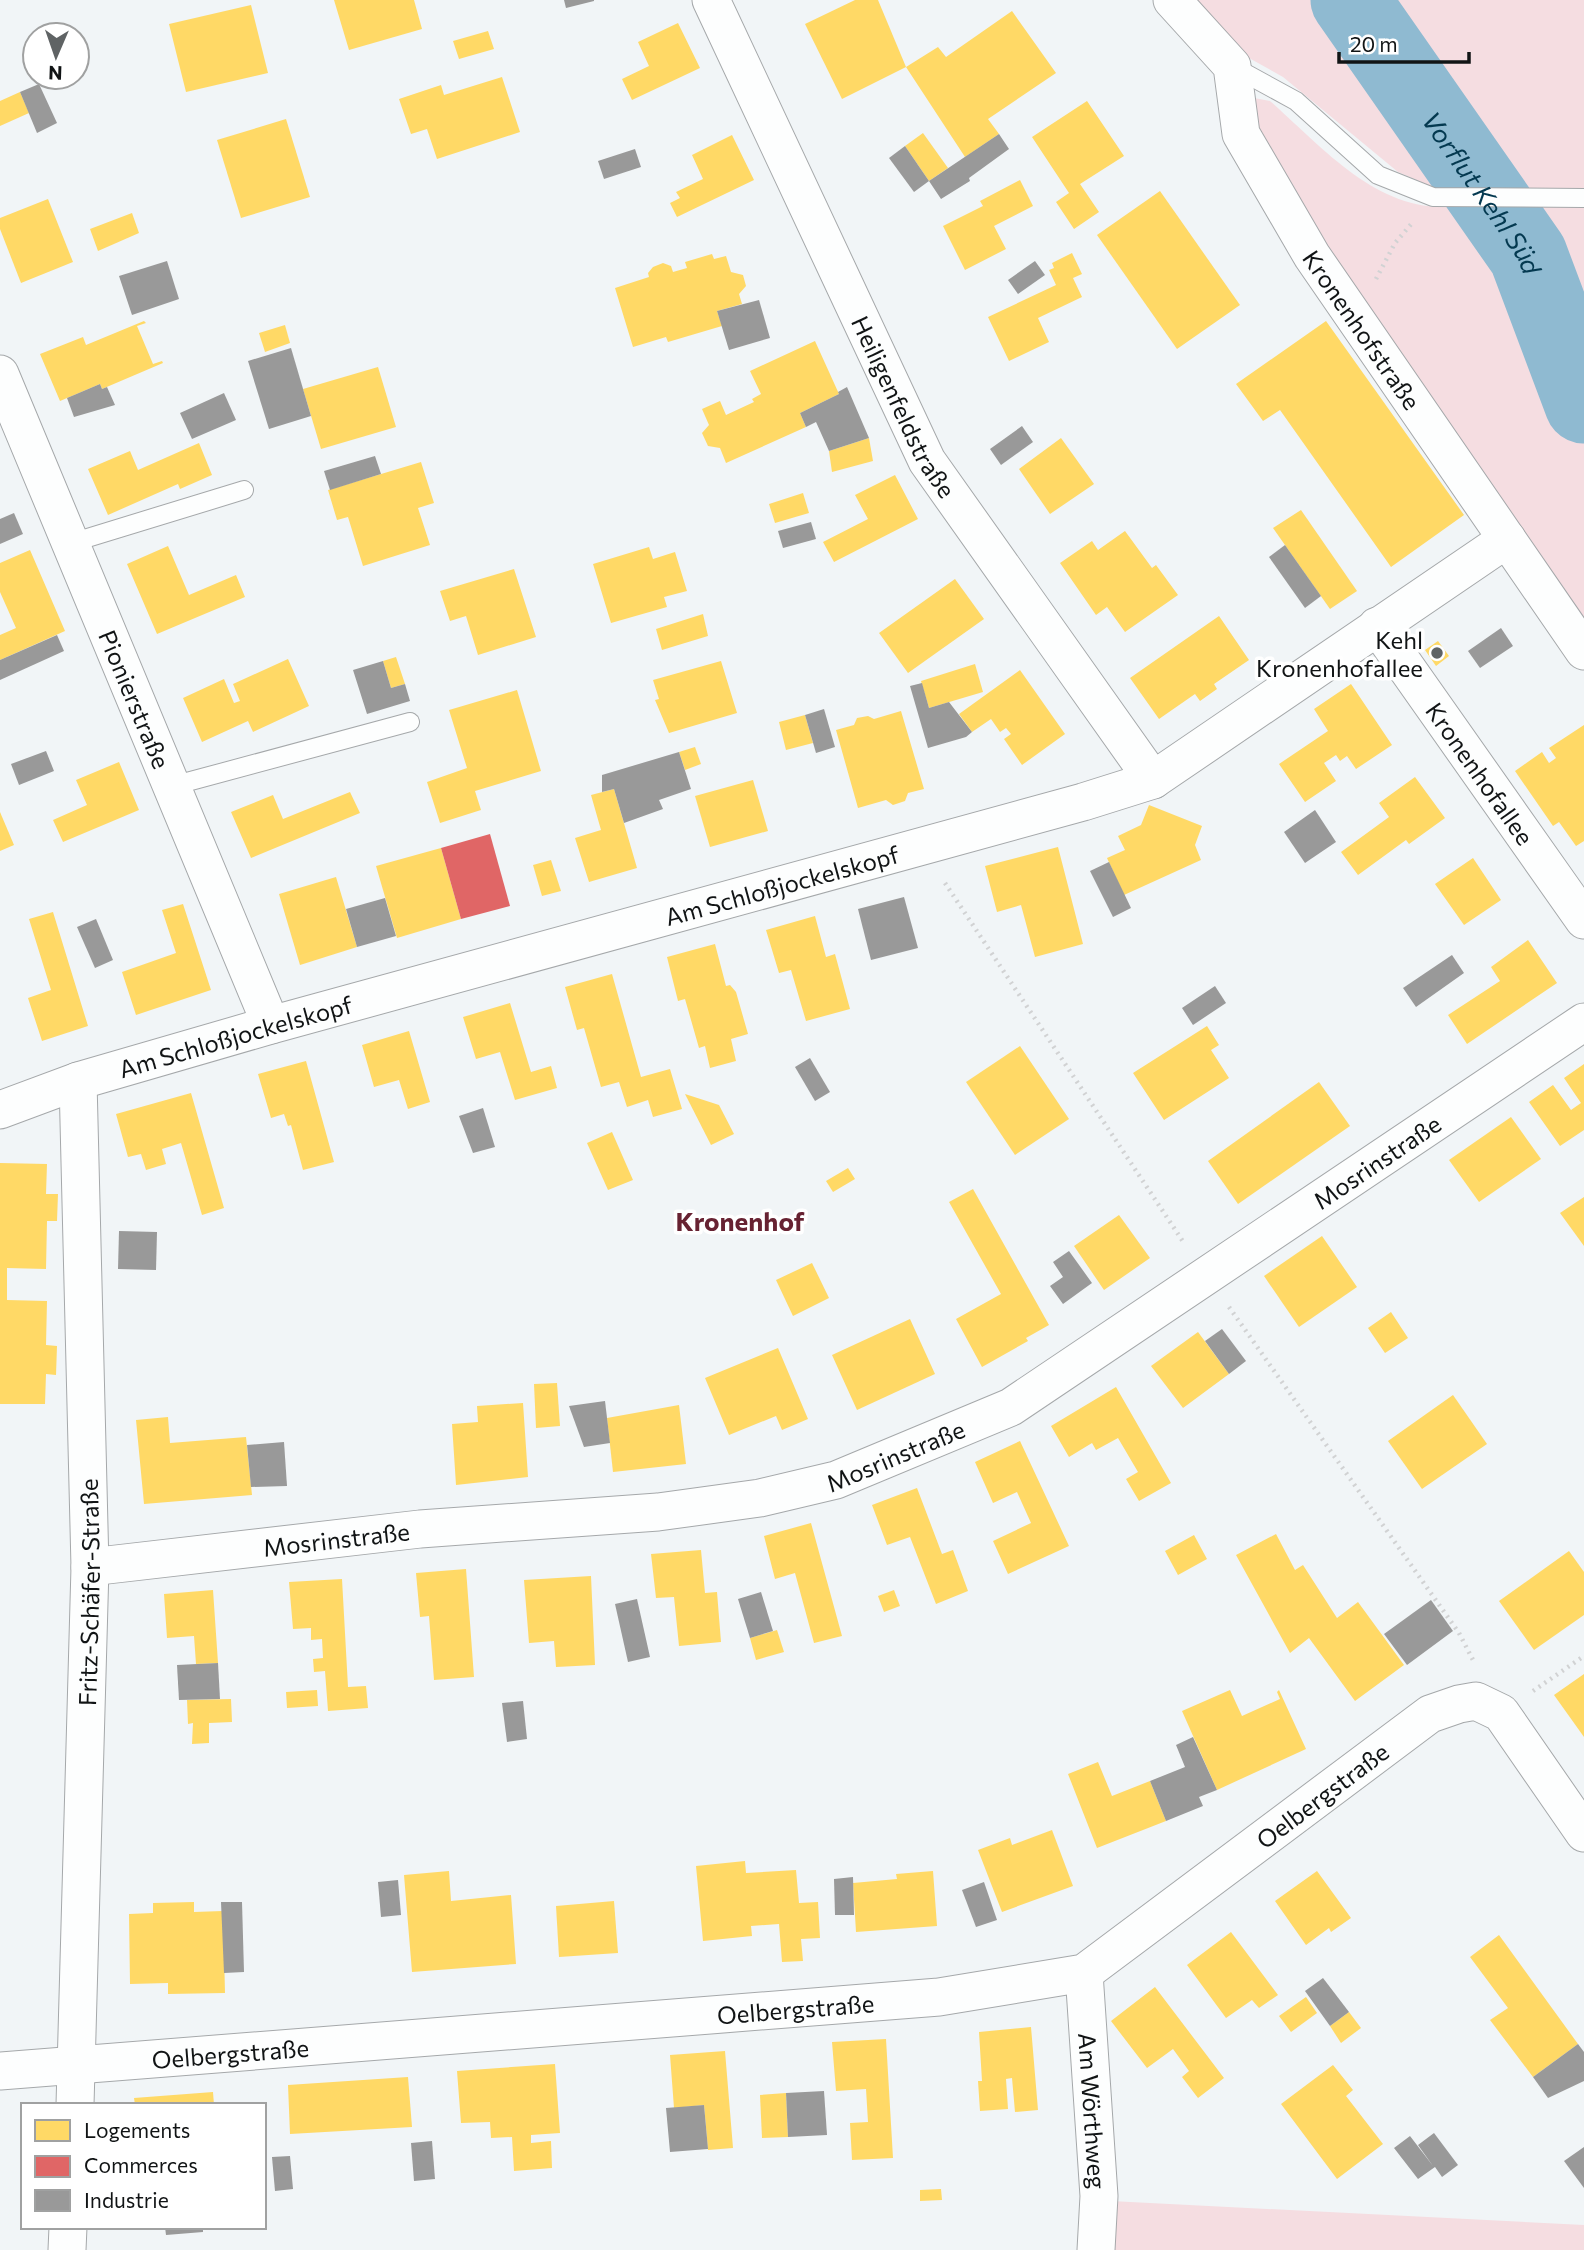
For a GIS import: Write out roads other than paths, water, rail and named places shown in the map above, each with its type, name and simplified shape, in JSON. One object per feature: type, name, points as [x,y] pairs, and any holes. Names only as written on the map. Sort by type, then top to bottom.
[{"type":"street","name":"Heiligenfeldstraße","points":[[711,0],[927,461],[1153,780]]},
{"type":"street","points":[[1172,0],[1232,66]]},
{"type":"street","name":"Kronenhofstraße","points":[[1232,66],[1241,134],[1312,256],[1584,651]]},
{"type":"street","name":"Pionierstraße","points":[[0,373],[271,1025]]},
{"type":"street","name":"Am Schloßjockelskopf","points":[[0,1110],[78,1081],[271,1025],[1083,802],[1153,780],[1507,540]]},
{"type":"street","name":"Kronenhofallee","points":[[1377,626],[1584,920]]},
{"type":"street","name":"Mosrinstraße","points":[[90,1567],[420,1529],[658,1512],[760,1498],[836,1480],[1011,1407],[1584,1022]]},
{"type":"street","name":"Fritz-Schäfer-Straße","points":[[75,2103],[90,1567],[78,1081]]},
{"type":"street","name":"Oelbergstraße","points":[[0,2071],[939,1997],[1084,1973],[1430,1714],[1476,1701],[1501,1713],[1584,1833]]},
{"type":"street","name":"Am Wörthweg","points":[[1084,1973],[1099,2196],[1096,2250]]},
{"type":"street","points":[[67,2250],[68,2229]]},
{"type":"lane","points":[[1232,66],[1296,101],[1378,175],[1433,197],[1584,198]]},
{"type":"lane","points":[[71,543],[244,489]]},
{"type":"lane","points":[[172,786],[410,722]]},
{"type":"waterway","name":"Vorflut Kehl Süd","points":[[1350,0],[1528,255],[1584,404]]},
{"type":"place","name":"Kehl Kronenhofallee","points":[[1437,653]]},
{"type":"district","name":"Kronenhof","points":[[740,1220]]}]
